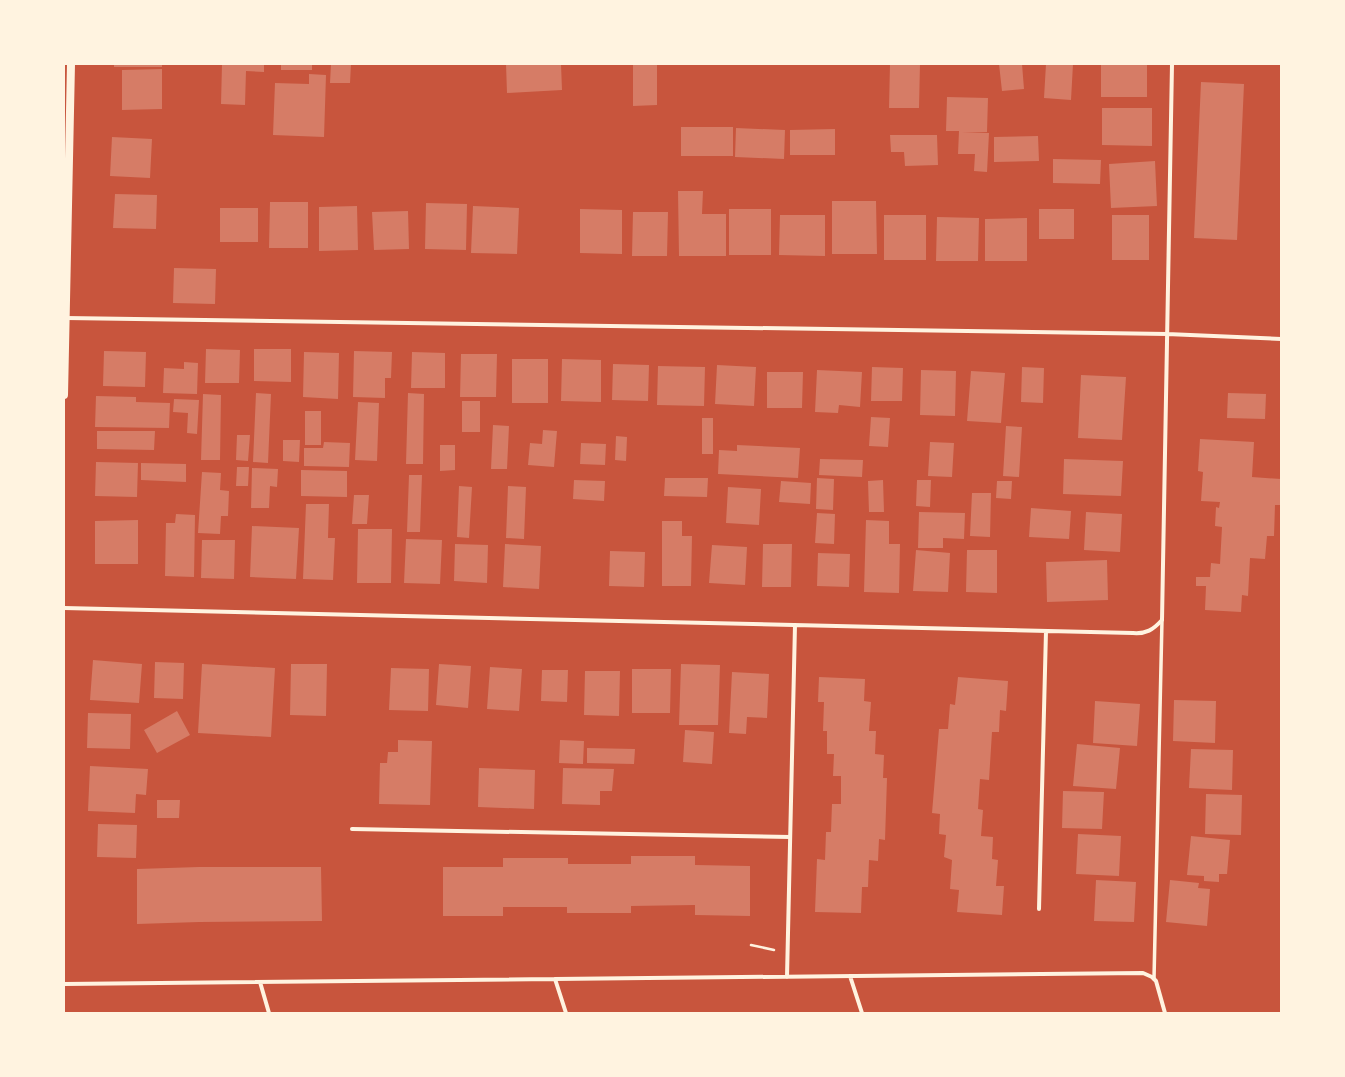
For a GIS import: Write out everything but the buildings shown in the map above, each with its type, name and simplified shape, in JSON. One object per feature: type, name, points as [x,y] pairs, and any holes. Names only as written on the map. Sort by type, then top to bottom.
[{"type":"main road","points":[[64,395],[71,64]]},
{"type":"street","points":[[1166,1013],[1154,979],[1172,64]]},
{"type":"street","points":[[65,318],[1167,334],[1281,339]]},
{"type":"street","points":[[64,608],[1141,634],[1156,627],[1162,620]]},
{"type":"street","points":[[787,977],[795,625]]},
{"type":"street","points":[[1039,909],[1046,631]]},
{"type":"street","points":[[352,829],[790,837]]},
{"type":"street","points":[[64,984],[1136,973],[1143,973],[1154,979]]},
{"type":"street","points":[[850,976],[862,1013]]},
{"type":"street","points":[[555,979],[566,1013]]},
{"type":"street","points":[[260,982],[269,1013]]},
{"type":"path","points":[[751,945],[788,952]]}]
